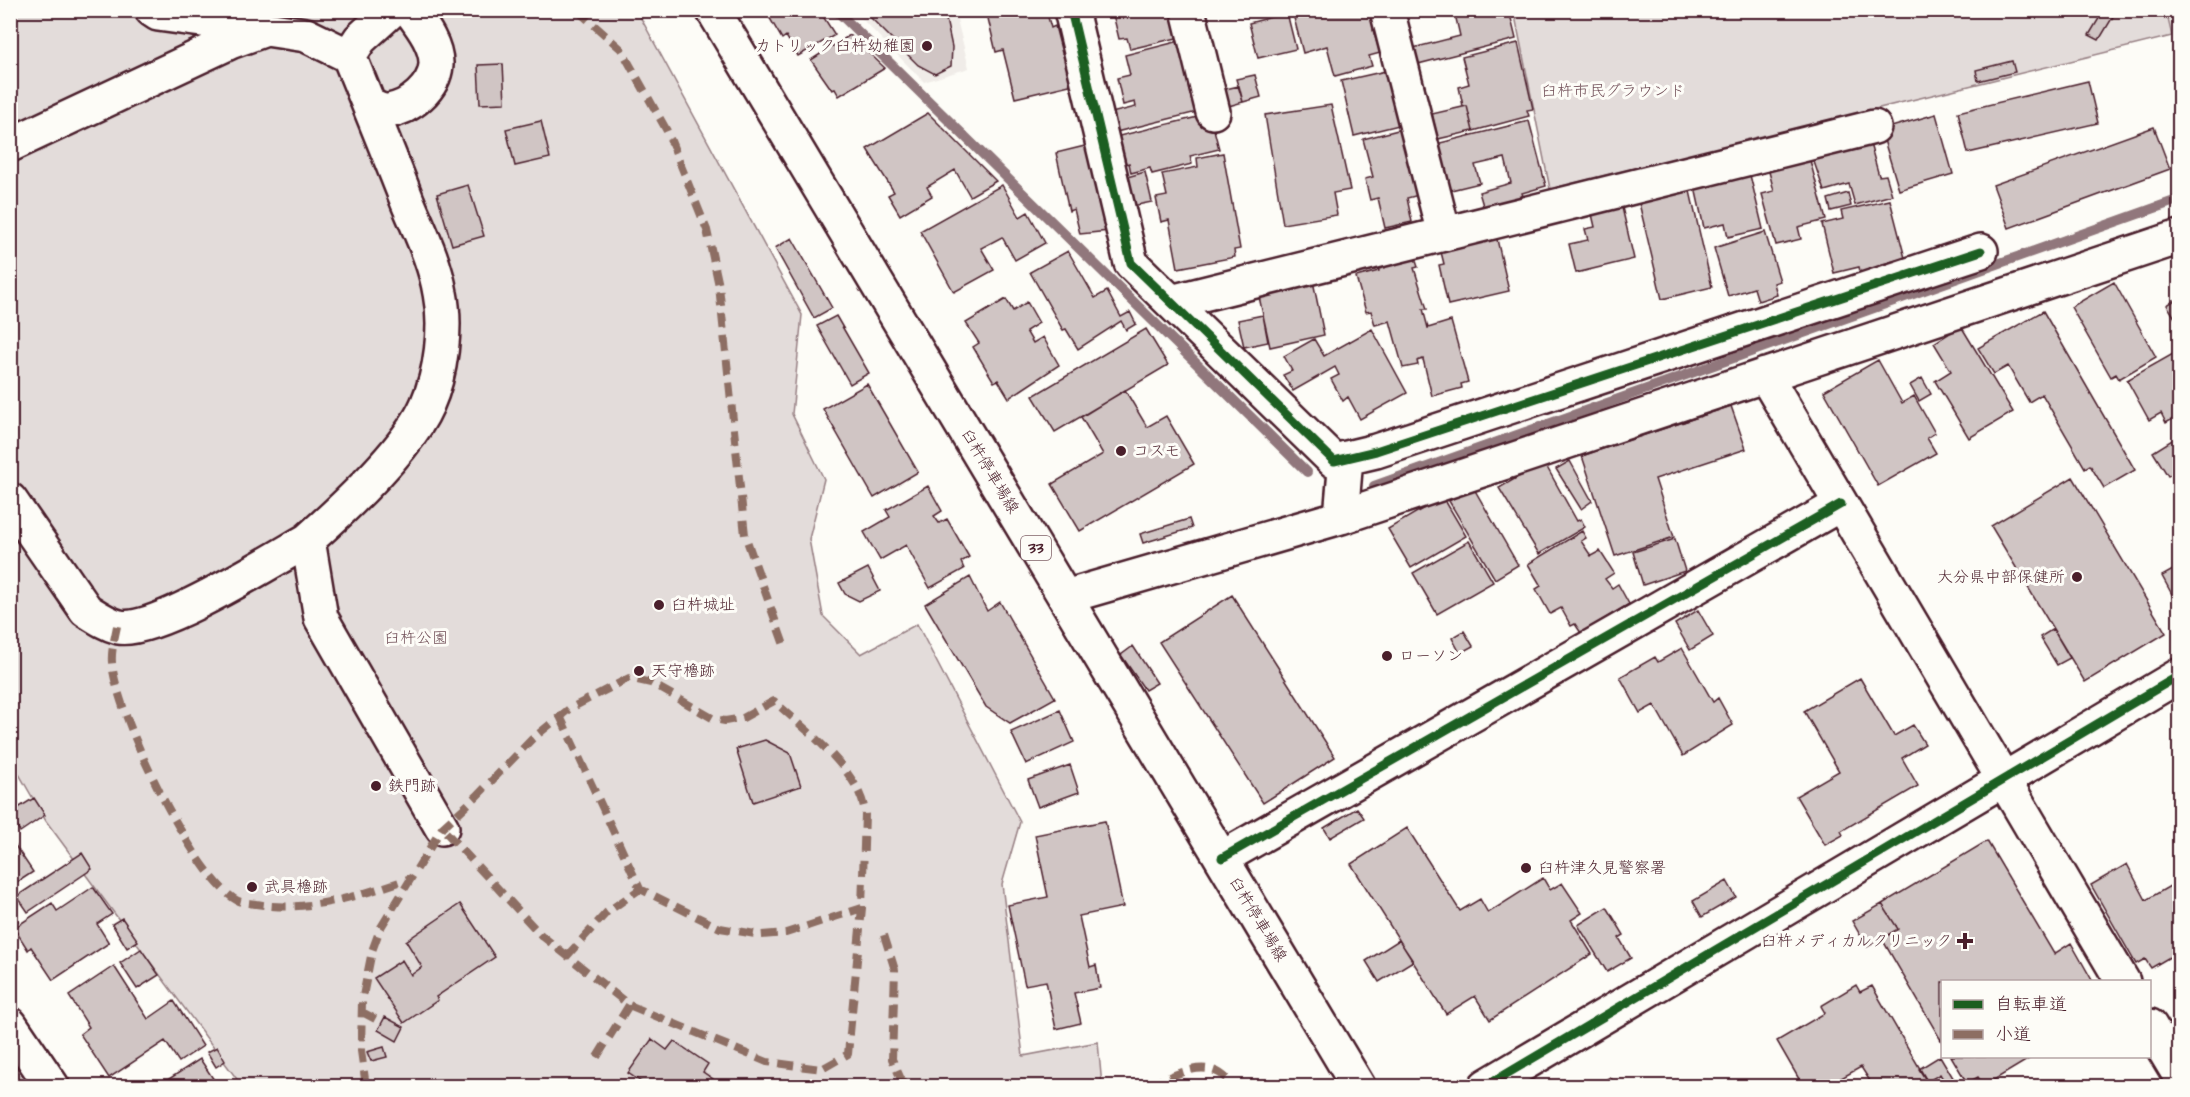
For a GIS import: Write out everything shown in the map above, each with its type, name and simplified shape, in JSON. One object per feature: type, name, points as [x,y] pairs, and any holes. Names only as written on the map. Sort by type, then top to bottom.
[{"type":"street","points":[[10,500],[86,610],[121,628],[197,603],[308,540],[357,495],[411,432],[427,405],[437,372],[441,334],[441,294],[428,252],[349,56],[306,35],[158,14],[152,10]]},
{"type":"street","points":[[349,56],[360,39],[392,10]]},
{"type":"street","points":[[370,106],[386,111],[402,107],[425,91],[432,80],[436,63],[425,31],[410,10]]},
{"type":"street","name":"臼杵停車場線","points":[[714,10],[1358,1086]]},
{"type":"street","points":[[1071,10],[1131,263],[1334,461],[1376,451],[1981,251]]},
{"type":"street","points":[[1188,10],[1213,112]]},
{"type":"street","points":[[1387,10],[1444,234]]},
{"type":"street","points":[[10,145],[230,42],[266,29]]},
{"type":"street","points":[[1171,302],[1874,128]]},
{"type":"street","points":[[1065,597],[1341,517],[2180,237]]},
{"type":"street","points":[[1765,375],[2122,980]]},
{"type":"street","points":[[1341,517],[1346,458]]},
{"type":"street","points":[[1222,858],[1841,504]]},
{"type":"street","points":[[308,540],[321,618],[442,828]]},
{"type":"street","points":[[1486,1086],[2180,675]]},
{"type":"street","points":[[10,1024],[52,1086]]},
{"type":"street","points":[[2151,1028],[2180,1076]]},
{"type":"shaded area","name":"カトリック臼杵幼稚園","points":[[854,11],[955,11],[969,68],[924,82]]},
{"type":"green space","name":"臼杵市民グラウンド","points":[[2166,10],[2172,36],[1550,189],[1514,11]]},
{"type":"green space","name":"臼杵公園","points":[[10,11],[637,11],[802,315],[792,414],[824,479],[809,539],[823,616],[861,654],[917,624],[1020,822],[1002,884],[1023,1056],[1098,1042],[1102,1086],[242,1086],[46,821],[11,760]]},
{"type":"building","points":[[765,10],[819,10],[835,35],[798,56],[786,36],[782,39]]},
{"type":"building","name":"カトリック臼杵幼稚園","points":[[863,10],[944,10],[952,47],[951,66],[935,74],[918,65]]},
{"type":"building","points":[[986,10],[1046,10],[1051,28],[1055,26],[1062,53],[1070,51],[1078,83],[1015,98],[1003,50],[996,52]]},
{"type":"building","points":[[1112,10],[1175,10],[1181,37],[1130,49],[1127,38],[1119,39]]},
{"type":"building","points":[[1305,10],[1376,10],[1381,28],[1373,30],[1380,53],[1369,56],[1372,66],[1335,76],[1327,46],[1303,53],[1293,14]]},
{"type":"building","points":[[1451,10],[1509,10],[1516,39],[1418,64],[1413,48],[1460,36],[1455,14],[1452,14]]},
{"type":"building","points":[[2104,10],[2117,10],[2099,40],[2089,35]]},
{"type":"building","points":[[2143,10],[2162,10],[2162,11],[2144,15]]},
{"type":"building","points":[[2170,10],[2180,10],[2180,47]]},
{"type":"building","points":[[1287,13],[1296,49],[1258,58],[1249,23]]},
{"type":"building","points":[[850,35],[885,68],[839,96],[835,89],[832,90],[811,60]]},
{"type":"building","points":[[1180,41],[1197,112],[1112,133],[1107,114],[1136,107],[1135,102],[1123,105],[1117,78],[1130,75],[1125,55]]},
{"type":"building","points":[[1518,43],[1533,109],[1527,110],[1529,116],[1473,131],[1467,106],[1463,106],[1459,87],[1469,84],[1462,57]]},
{"type":"building","points":[[2012,61],[2015,72],[1978,81],[1976,70]]},
{"type":"building","points":[[503,64],[505,103],[480,104],[478,65]]},
{"type":"building","points":[[1386,71],[1399,125],[1354,136],[1341,81]]},
{"type":"building","points":[[1255,75],[1261,97],[1243,102],[1236,79]]},
{"type":"building","points":[[2088,81],[2098,123],[1968,153],[1958,112]]},
{"type":"building","points":[[1239,86],[1243,102],[1225,107],[1221,90]]},
{"type":"building","points":[[1331,105],[1350,190],[1333,193],[1337,215],[1283,224],[1265,115]]},
{"type":"building","points":[[1467,106],[1473,131],[1438,139],[1432,114]]},
{"type":"building","points":[[928,113],[996,181],[970,196],[955,170],[927,187],[932,196],[900,215],[888,195],[894,192],[867,149]]},
{"type":"building","points":[[1210,114],[1219,149],[1190,156],[1192,164],[1152,174],[1150,168],[1131,173],[1129,163],[1126,164],[1119,136]]},
{"type":"building","points":[[1936,114],[1953,174],[1899,190],[1881,130]]},
{"type":"building","points":[[541,121],[550,158],[515,166],[506,129]]},
{"type":"building","points":[[1529,121],[1546,186],[1522,193],[1524,199],[1484,209],[1479,192],[1511,183],[1505,158],[1475,165],[1480,183],[1451,190],[1447,176],[1444,177],[1436,144]]},
{"type":"building","points":[[2154,127],[2170,169],[2009,228],[1993,185]]},
{"type":"building","points":[[1402,129],[1419,195],[1407,198],[1412,222],[1385,228],[1378,198],[1370,200],[1365,179],[1373,177],[1363,139]]},
{"type":"building","points":[[1869,140],[1879,176],[1886,175],[1892,195],[1855,205],[1849,184],[1824,191],[1812,156]]},
{"type":"building","points":[[1089,145],[1109,231],[1080,234],[1074,209],[1069,211],[1056,153]]},
{"type":"building","points":[[1223,153],[1240,249],[1234,250],[1235,257],[1178,268],[1169,220],[1161,222],[1156,198],[1167,196],[1162,174],[1198,167],[1197,158]]},
{"type":"building","points":[[1808,153],[1826,220],[1798,227],[1801,239],[1776,245],[1762,194],[1774,191],[1767,164]]},
{"type":"building","points":[[1145,172],[1152,202],[1127,207],[1120,179]]},
{"type":"building","points":[[1750,175],[1763,229],[1728,237],[1725,223],[1704,228],[1695,187]]},
{"type":"building","points":[[468,185],[484,236],[452,245],[437,194]]},
{"type":"building","points":[[1002,185],[1020,217],[1028,212],[1045,243],[1015,260],[1002,237],[981,248],[994,270],[954,292],[920,231]]},
{"type":"building","points":[[1681,187],[1683,192],[1690,191],[1712,287],[1662,299],[1639,203],[1649,201],[1648,195]]},
{"type":"building","points":[[1848,193],[1851,206],[1831,211],[1828,199]]},
{"type":"building","points":[[1890,200],[1905,258],[1882,264],[1884,270],[1861,276],[1859,267],[1834,273],[1822,224],[1843,219],[1841,211]]},
{"type":"building","points":[[1621,203],[1634,259],[1576,273],[1569,244],[1588,240],[1585,229],[1595,227],[1591,210]]},
{"type":"building","points":[[1765,232],[1780,281],[1774,283],[1777,295],[1758,301],[1754,288],[1728,296],[1714,248]]},
{"type":"building","points":[[1496,235],[1509,291],[1448,305],[1439,265],[1444,264],[1440,248]]},
{"type":"building","points":[[792,238],[832,308],[814,318],[775,248]]},
{"type":"building","points":[[1068,251],[1095,298],[1107,291],[1121,317],[1130,312],[1136,324],[1126,330],[1121,321],[1078,349],[1066,329],[1063,330],[1030,272]]},
{"type":"building","points":[[1414,255],[1418,267],[1414,268],[1427,309],[1423,309],[1428,328],[1451,321],[1468,382],[1461,384],[1462,388],[1432,396],[1423,359],[1417,361],[1418,365],[1403,368],[1390,321],[1375,325],[1371,311],[1366,312],[1356,277],[1379,271],[1377,265]]},
{"type":"building","points":[[1313,281],[1324,335],[1270,347],[1258,292]]},
{"type":"building","points":[[2114,282],[2156,357],[2119,379],[2116,374],[2111,377],[2071,307]]},
{"type":"building","points":[[2180,297],[2180,326],[2167,305]]},
{"type":"building","points":[[1006,299],[1013,311],[1027,302],[1039,323],[1026,331],[1033,343],[1043,337],[1059,365],[1009,398],[998,380],[994,382],[973,347],[979,343],[966,323]]},
{"type":"building","points":[[2043,311],[2135,470],[2104,488],[2090,465],[2085,468],[2042,394],[2029,402],[2008,366],[1994,374],[1978,348]]},
{"type":"building","points":[[1263,315],[1268,342],[1244,347],[1238,320]]},
{"type":"building","points":[[836,316],[869,373],[850,384],[817,326]]},
{"type":"building","points":[[1961,326],[2013,412],[1969,438],[1935,381],[1951,371],[1934,343]]},
{"type":"building","points":[[1146,329],[1168,365],[1055,432],[1033,396]]},
{"type":"building","points":[[1372,329],[1407,393],[1360,419],[1348,397],[1343,401],[1331,379],[1339,375],[1335,367],[1293,391],[1283,375],[1292,371],[1284,356],[1314,339],[1324,356]]},
{"type":"building","points":[[2180,350],[2180,415],[2166,423],[2161,413],[2149,420],[2127,380]]},
{"type":"building","points":[[1878,360],[1902,403],[1914,396],[1935,433],[1927,438],[1936,453],[1878,486],[1824,391]]},
{"type":"building","points":[[1922,378],[1931,394],[1919,401],[1910,385]]},
{"type":"building","points":[[867,384],[918,472],[874,498],[823,409]]},
{"type":"building","points":[[1125,390],[1147,427],[1166,416],[1194,464],[1080,531],[1052,484],[1103,454],[1081,417]]},
{"type":"building","points":[[1731,406],[1746,449],[1655,479],[1674,537],[1615,556],[1582,456]]},
{"type":"building","points":[[2180,435],[2180,469],[2168,476],[2153,452]]},
{"type":"building","points":[[1570,461],[1592,501],[1581,509],[1556,469]]},
{"type":"building","points":[[1544,462],[1577,521],[1581,519],[1585,527],[1539,554],[1499,488]]},
{"type":"building","name":"大分県中部保健所","points":[[2073,477],[2166,633],[2085,682],[1991,526]]},
{"type":"building","points":[[928,486],[942,511],[934,516],[939,523],[947,519],[969,557],[961,562],[964,569],[930,588],[906,545],[880,560],[864,532],[890,517],[886,510]]},
{"type":"building","points":[[1473,487],[1518,565],[1495,579],[1449,501]]},
{"type":"building","points":[[1443,497],[1466,536],[1411,568],[1388,529]]},
{"type":"building","points":[[1189,519],[1192,528],[1143,543],[1140,534]]},
{"type":"building","points":[[1582,531],[1586,538],[1581,541],[1591,556],[1600,551],[1614,573],[1605,579],[1612,588],[1618,584],[1629,604],[1581,633],[1575,624],[1571,626],[1561,608],[1550,614],[1536,589],[1541,586],[1528,564]]},
{"type":"building","points":[[1675,539],[1685,571],[1643,585],[1633,552]]},
{"type":"building","points":[[1469,541],[1493,582],[1437,614],[1413,573]]},
{"type":"building","points":[[2180,566],[2180,609],[2162,576]]},
{"type":"building","points":[[868,568],[880,591],[859,601],[845,594],[839,583]]},
{"type":"building","points":[[970,577],[987,611],[1000,602],[1055,698],[1010,723],[986,707],[925,604]]},
{"type":"building","points":[[1232,595],[1335,757],[1263,803],[1159,642]]},
{"type":"building","points":[[1698,610],[1713,636],[1690,650],[1675,624]]},
{"type":"building","points":[[2053,629],[2070,658],[2057,665],[2040,637]]},
{"type":"building","points":[[1464,631],[1473,646],[1460,653],[1452,638]]},
{"type":"building","points":[[1133,646],[1157,683],[1145,690],[1121,655]]},
{"type":"building","points":[[1682,648],[1713,702],[1718,698],[1733,725],[1683,756],[1654,705],[1640,713],[1620,677],[1655,657],[1658,662]]},
{"type":"building","points":[[1860,678],[1894,736],[1913,725],[1925,744],[1902,758],[1918,786],[1841,831],[1843,835],[1825,845],[1796,796],[1839,771],[1804,711]]},
{"type":"building","points":[[1060,710],[1074,742],[1026,764],[1011,732]]},
{"type":"building","points":[[765,740],[790,753],[801,786],[753,802],[736,749]]},
{"type":"building","points":[[1070,765],[1079,792],[1038,807],[1028,780]]},
{"type":"building","points":[[34,798],[45,815],[20,832],[10,813]]},
{"type":"building","points":[[1357,808],[1364,818],[1330,838],[1324,828]]},
{"type":"building","points":[[1105,821],[1123,907],[1079,916],[1090,967],[1096,965],[1100,988],[1074,993],[1081,1023],[1056,1029],[1046,981],[1025,985],[1008,905],[1048,897],[1035,835]]},
{"type":"building","points":[[1407,828],[1460,911],[1480,899],[1488,913],[1543,878],[1550,890],[1562,883],[1582,913],[1571,920],[1592,954],[1490,1020],[1475,996],[1446,1014],[1351,864]]},
{"type":"building","points":[[10,838],[33,872],[10,887]]},
{"type":"building","name":"臼杵メディカルクリニック","points":[[1987,841],[2054,954],[2071,943],[2092,980],[1941,980],[1941,1040],[1882,939],[1898,929],[1882,904]]},
{"type":"building","points":[[82,853],[92,869],[28,912],[17,896]]},
{"type":"building","points":[[2127,864],[2146,900],[2177,882],[2172,875],[2180,870],[2180,951],[2151,968],[2145,959],[2136,964],[2091,885]]},
{"type":"building","points":[[1727,881],[1736,897],[1702,917],[1693,901]]},
{"type":"building","points":[[93,887],[112,914],[97,924],[109,943],[53,980],[31,947],[28,950],[14,928],[52,903],[57,911]]},
{"type":"building","points":[[460,904],[495,957],[436,997],[438,1000],[404,1023],[374,978],[402,960],[411,975],[422,967],[406,941]]},
{"type":"building","points":[[1882,904],[1898,929],[1867,947],[1852,921]]},
{"type":"building","points":[[1607,907],[1624,935],[1619,938],[1631,958],[1607,972],[1578,925]]},
{"type":"building","points":[[10,910],[18,921],[10,926]]},
{"type":"building","points":[[122,918],[138,941],[127,948],[112,924]]},
{"type":"building","points":[[1399,940],[1413,961],[1379,982],[1366,961]]},
{"type":"building","points":[[141,949],[159,975],[137,989],[120,963]]},
{"type":"building","points":[[114,966],[148,1019],[174,1001],[203,1046],[179,1062],[165,1041],[109,1078],[80,1034],[89,1027],[69,996]]},
{"type":"building","points":[[1856,985],[1860,992],[1872,986],[1930,1086],[1860,1086],[1870,1081],[1861,1067],[1827,1086],[1803,1086],[1777,1041],[1825,1013],[1821,1006]]},
{"type":"building","points":[[385,1017],[404,1027],[397,1041],[378,1030]]},
{"type":"building","points":[[652,1039],[667,1050],[674,1041],[708,1064],[703,1072],[713,1079],[707,1086],[647,1086],[628,1073]]},
{"type":"building","points":[[217,1047],[225,1061],[216,1067],[207,1052]]},
{"type":"building","points":[[384,1047],[387,1057],[371,1061],[367,1052]]},
{"type":"building","points":[[10,1051],[28,1078],[14,1086],[10,1086]]},
{"type":"building","points":[[1940,1056],[1958,1086],[1947,1086],[1940,1074],[1927,1082],[1919,1069]]},
{"type":"building","points":[[1952,1058],[2031,1058],[1984,1086],[1978,1077],[1967,1083]]},
{"type":"building","points":[[200,1059],[218,1086],[158,1086]]},
{"type":"building","points":[[1610,1077],[1617,1086],[1596,1086]]},
{"type":"building","points":[[1978,1077],[1984,1086],[1962,1086],[1967,1083]]},
{"type":"waterway","points":[[836,10],[1307,472]]},
{"type":"waterway","points":[[1374,486],[2180,199]]},
{"type":"marked path","points":[[175,10],[176,16]]},
{"type":"marked path","points":[[577,10],[621,49],[667,131],[707,230],[719,286],[745,535],[785,648]]},
{"type":"marked path","points":[[117,626],[112,662],[116,686],[127,717],[160,792],[200,861],[220,886],[240,902],[296,906],[335,901],[411,878]]},
{"type":"marked path","points":[[366,1086],[361,1051],[362,1001],[372,951],[380,929],[442,828],[477,796],[532,739],[569,709],[629,678],[651,683],[714,719],[725,721],[743,718],[774,701],[829,752],[854,782],[865,814],[862,908],[848,1054],[822,1069],[767,1062],[629,1005],[541,935],[442,828]]},
{"type":"marked path","points":[[560,716],[640,889],[720,928],[761,935],[786,933],[862,908]]},
{"type":"marked path","points":[[566,957],[607,912],[640,889]]},
{"type":"marked path","points":[[884,935],[895,970],[892,1059],[904,1086]]},
{"type":"marked path","points":[[597,1057],[629,1005]]},
{"type":"marked path","points":[[362,1012],[379,1021]]},
{"type":"marked path","points":[[1148,1086],[1181,1072],[1204,1069],[1224,1076],[1232,1086]]},
{"type":"marked path","points":[[440,1086],[460,1082],[483,1086]]},
{"type":"cycle path","points":[[1071,10],[1131,263],[1334,461],[1376,451],[1981,251]]},
{"type":"cycle path","points":[[1222,858],[1841,504]]},
{"type":"cycle path","points":[[1486,1086],[2180,675]]},
{"type":"place","name":"カトリック臼杵幼稚園","points":[[927,46]]},
{"type":"place","name":"コスモ","points":[[1121,451]]},
{"type":"place","name":"大分県中部保健所","points":[[2077,577]]},
{"type":"place","name":"臼杵城址","points":[[659,605]]},
{"type":"place","name":"ローソン","points":[[1387,656]]},
{"type":"place","name":"天守櫓跡","points":[[639,671]]},
{"type":"place","name":"鉄門跡","points":[[376,786]]},
{"type":"place","name":"臼杵津久見警察署","points":[[1526,868]]},
{"type":"place","name":"武具櫓跡","points":[[252,887]]},
{"type":"place","name":"臼杵メディカルクリニック","points":[[1965,941]]}]
